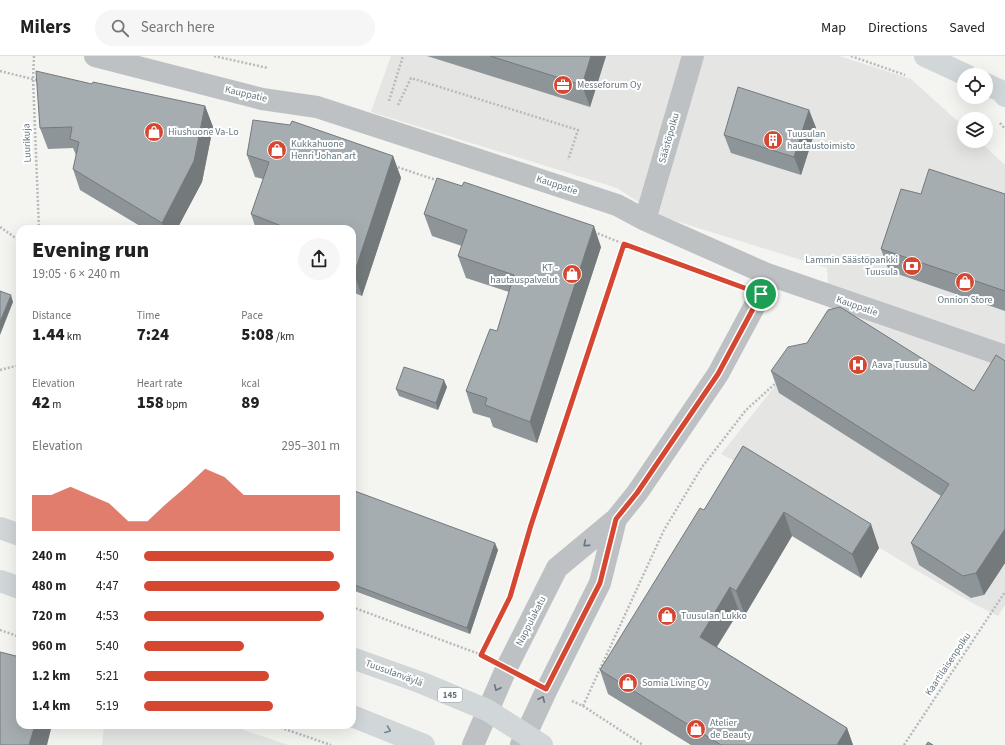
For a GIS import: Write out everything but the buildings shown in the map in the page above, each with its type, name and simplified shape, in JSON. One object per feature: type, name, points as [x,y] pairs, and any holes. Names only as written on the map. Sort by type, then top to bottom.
[{"type":"main road","points":[[925,56],[957,71]]},
{"type":"main road","points":[[0,528],[16,534]]},
{"type":"main road","points":[[0,581],[16,587]]},
{"type":"main road","name":"Tuusulanväylä","points":[[356,659],[422,683],[487,710],[530,742]]},
{"type":"main road","points":[[356,718],[424,745]]},
{"type":"street","name":"Kauppatie","points":[[95,56],[262,99],[317,108],[560,186],[617,205],[645,220],[767,274],[1005,356]]},
{"type":"street","name":"Säästöpolku","points":[[645,220],[693,56]]},
{"type":"street","name":"Nappulakatu","points":[[473,745],[506,669],[557,568],[616,519],[637,493],[718,374],[761,294],[767,274]]},
{"type":"street","name":"Nappulakatu","points":[[530,742],[546,689],[600,583],[616,519]]},
{"type":"path","name":"Luurikuja","points":[[34,56],[33,79],[39,225]]},
{"type":"path","points":[[214,56],[268,68]]},
{"type":"path","points":[[393,89],[403,56]]},
{"type":"path","points":[[0,72],[41,81]]},
{"type":"path","points":[[386,129],[411,78],[578,130],[560,186]]},
{"type":"path","points":[[390,165],[442,182]]},
{"type":"path","points":[[0,227],[16,238]]},
{"type":"path","points":[[592,232],[645,252]]},
{"type":"path","points":[[510,597],[531,525],[624,244]]},
{"type":"path","points":[[0,370],[16,366]]},
{"type":"path","points":[[583,706],[664,530],[705,462],[746,410],[782,376]]},
{"type":"path","name":"Kaartilaisenpolku","points":[[904,745],[1005,592]]},
{"type":"path","points":[[356,608],[481,655],[506,669]]},
{"type":"path","points":[[0,630],[16,636]]},
{"type":"path","points":[[481,655],[484,648]]},
{"type":"path","points":[[546,689],[583,706],[642,745]]},
{"type":"path","points":[[285,729],[331,745]]},
{"type":"shaded area","points":[[391,56],[839,56],[911,79],[957,121],[957,148],[987,148],[1005,165],[1005,605],[998,616],[972,603],[752,470],[721,454],[830,317],[827,268],[660,216],[617,188],[371,112]]},
{"type":"shaded area","points":[[104,729],[241,729],[288,745],[102,745]]},
{"type":"place","name":"Messeforum Oy","points":[[563,85]]},
{"type":"place","name":"Hiushuone Va-Lo","points":[[154,132]]},
{"type":"place","name":"Tuusulan hautaustoimisto","points":[[773,140]]},
{"type":"place","name":"Kukkahuone Henri Johan art","points":[[277,150]]},
{"type":"place","name":"Lammin Säästöpankki Tuusula","points":[[912,266]]},
{"type":"place","name":"KT - hautauspalvelut","points":[[572,274]]},
{"type":"place","name":"Onnion Store","points":[[965,282]]},
{"type":"place","name":"Aava Tuusula","points":[[858,365]]},
{"type":"place","name":"Tuusulan Lukko","points":[[667,616]]},
{"type":"place","name":"Somia Living Oy","points":[[628,683]]},
{"type":"place","name":"Atelier de Beauty","points":[[696,729]]},
{"type":"route","points":[[624,244],[761,294],[718,374],[637,493],[616,519],[600,583],[546,689],[481,655],[510,597],[531,525],[624,244]]}]
